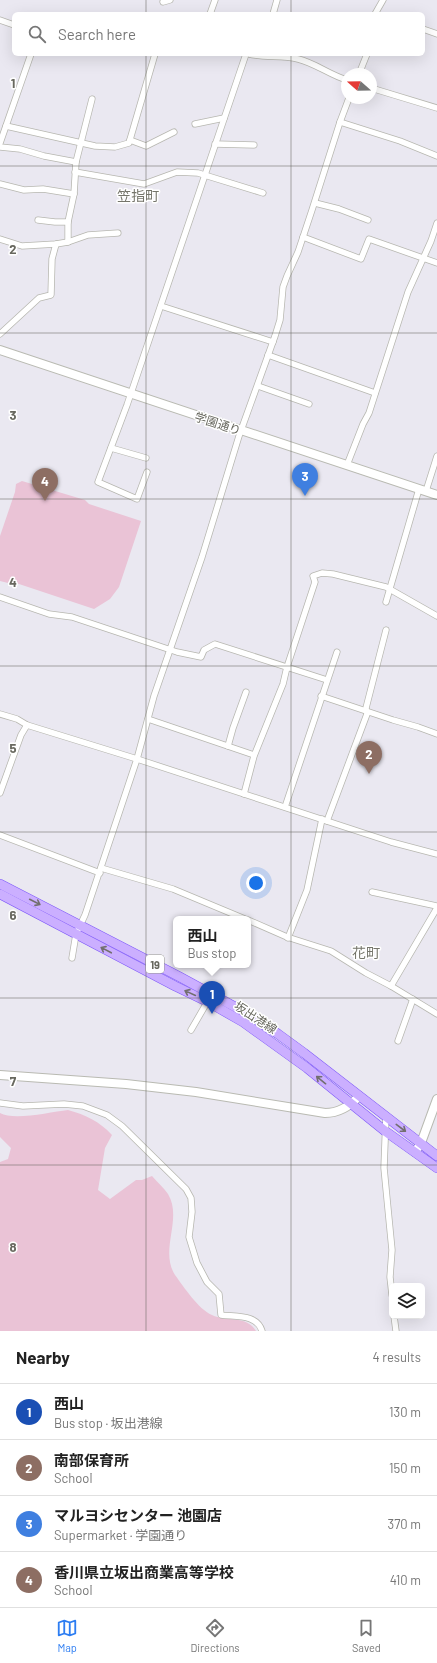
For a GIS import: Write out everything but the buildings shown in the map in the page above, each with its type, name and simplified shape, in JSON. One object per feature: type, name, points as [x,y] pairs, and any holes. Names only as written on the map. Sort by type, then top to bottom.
[{"type":"main road","name":"坂出港線","points":[[1,892],[80,925],[210,998],[278,1034],[437,1156]]},
{"type":"main road","name":"坂出港線","points":[[1,892],[76,934],[175,986],[210,998],[307,1068],[351,1105],[437,1168]]},
{"type":"street","points":[[163,2],[170,0]]},
{"type":"street","points":[[211,12],[215,0]]},
{"type":"street","points":[[274,12],[277,0]]},
{"type":"street","points":[[378,12],[383,0]]},
{"type":"street","points":[[0,20],[12,24]]},
{"type":"street","points":[[425,30],[437,34]]},
{"type":"street","points":[[0,143],[30,56]]},
{"type":"street","points":[[6,126],[95,146],[115,146],[129,143],[154,56]]},
{"type":"street","points":[[147,472],[137,499],[98,482],[131,394],[246,56]]},
{"type":"street","points":[[271,56],[298,59],[341,78]]},
{"type":"street","points":[[361,68],[366,56]]},
{"type":"street","points":[[377,90],[437,108]]},
{"type":"street","points":[[68,242],[68,222],[74,194],[76,162],[92,98]]},
{"type":"street","points":[[72,958],[76,934],[100,870],[137,759],[154,696],[202,557],[241,431],[280,320],[283,287],[315,203],[347,104]]},
{"type":"street","points":[[195,124],[224,118]]},
{"type":"street","points":[[340,122],[400,141],[437,156]]},
{"type":"street","points":[[130,140],[146,146],[174,132]]},
{"type":"street","points":[[215,144],[254,145]]},
{"type":"street","points":[[0,147],[76,162]]},
{"type":"street","points":[[75,172],[144,184],[177,172],[205,174],[262,193]]},
{"type":"street","points":[[0,184],[24,190],[42,189],[74,194]]},
{"type":"street","points":[[315,203],[339,209],[368,220]]},
{"type":"street","points":[[38,220],[68,222]]},
{"type":"street","points":[[347,465],[363,424],[369,414],[408,292],[437,223]]},
{"type":"street","points":[[0,238],[22,246],[56,244],[68,242],[88,235],[118,233]]},
{"type":"street","points":[[303,237],[361,259],[369,239],[437,263]]},
{"type":"street","points":[[0,334],[39,298],[51,295],[52,259],[56,244]]},
{"type":"street","points":[[161,306],[273,342]]},
{"type":"street","name":"学園通り","points":[[0,350],[437,495]]},
{"type":"street","points":[[268,355],[375,393]]},
{"type":"street","points":[[258,386],[309,404]]},
{"type":"street","points":[[112,448],[146,458]]},
{"type":"street","points":[[386,602],[422,490],[437,456]]},
{"type":"street","points":[[244,794],[254,755],[283,684],[287,667],[315,582],[313,576],[322,573],[333,574],[390,590],[437,616]]},
{"type":"street","points":[[0,597],[49,614],[72,617],[169,650],[201,657],[204,650],[214,644],[327,680]]},
{"type":"street","points":[[288,938],[307,890],[325,820],[367,714],[366,711],[386,630]]},
{"type":"street","points":[[286,807],[336,652]]},
{"type":"street","points":[[228,746],[246,692]]},
{"type":"street","points":[[322,696],[437,734]]},
{"type":"street","points":[[0,714],[17,719],[27,725],[137,759],[397,844],[437,854]]},
{"type":"street","points":[[148,719],[254,755]]},
{"type":"street","points":[[0,793],[21,735],[27,725]]},
{"type":"street","points":[[0,835],[100,870],[173,889],[237,916]]},
{"type":"street","points":[[372,892],[437,907],[391,986]]},
{"type":"street","points":[[251,922],[288,938],[331,951],[437,1014]]},
{"type":"street","points":[[191,1030],[210,998]]},
{"type":"street","points":[[398,1041],[413,999]]},
{"type":"street","points":[[0,1075],[126,1084],[196,1092],[326,1113],[336,1112],[351,1105],[359,1096]]},
{"type":"street","points":[[414,1152],[421,1143],[437,1099]]},
{"type":"street","points":[[0,1102],[23,1106],[64,1104],[82,1106],[107,1115],[122,1126],[186,1189],[191,1198],[192,1212],[190,1237],[201,1273],[219,1294],[221,1315],[250,1318],[256,1321],[262,1331]]},
{"type":"street","points":[[386,1116],[384,1168],[392,1250],[391,1283]]},
{"type":"street","points":[[394,1319],[396,1331]]},
{"type":"shaded area","points":[[22,481],[85,500],[89,504],[141,521],[119,587],[110,599],[94,609],[10,581],[8,583],[0,581],[0,536],[15,492],[16,484]]},
{"type":"shaded area","points":[[68,1110],[92,1119],[112,1135],[105,1148],[98,1190],[110,1199],[136,1180],[142,1180],[152,1176],[168,1194],[172,1204],[173,1224],[169,1255],[175,1275],[192,1297],[207,1312],[218,1317],[242,1321],[252,1326],[256,1331],[0,1331],[0,1162],[8,1159],[11,1148],[0,1137],[0,1113],[6,1115],[23,1116]]},
{"type":"place","name":"マルヨシセンター 池園店","points":[[305,496]]},
{"type":"place","name":"香川県立坂出商業高等学校","points":[[45,501]]},
{"type":"place","name":"南部保育所","points":[[369,774]]},
{"type":"place","name":"西山","points":[[212,1014]]},
{"type":"district","name":"笠指町","points":[[138,195]]},
{"type":"district","name":"花町","points":[[366,952]]}]
